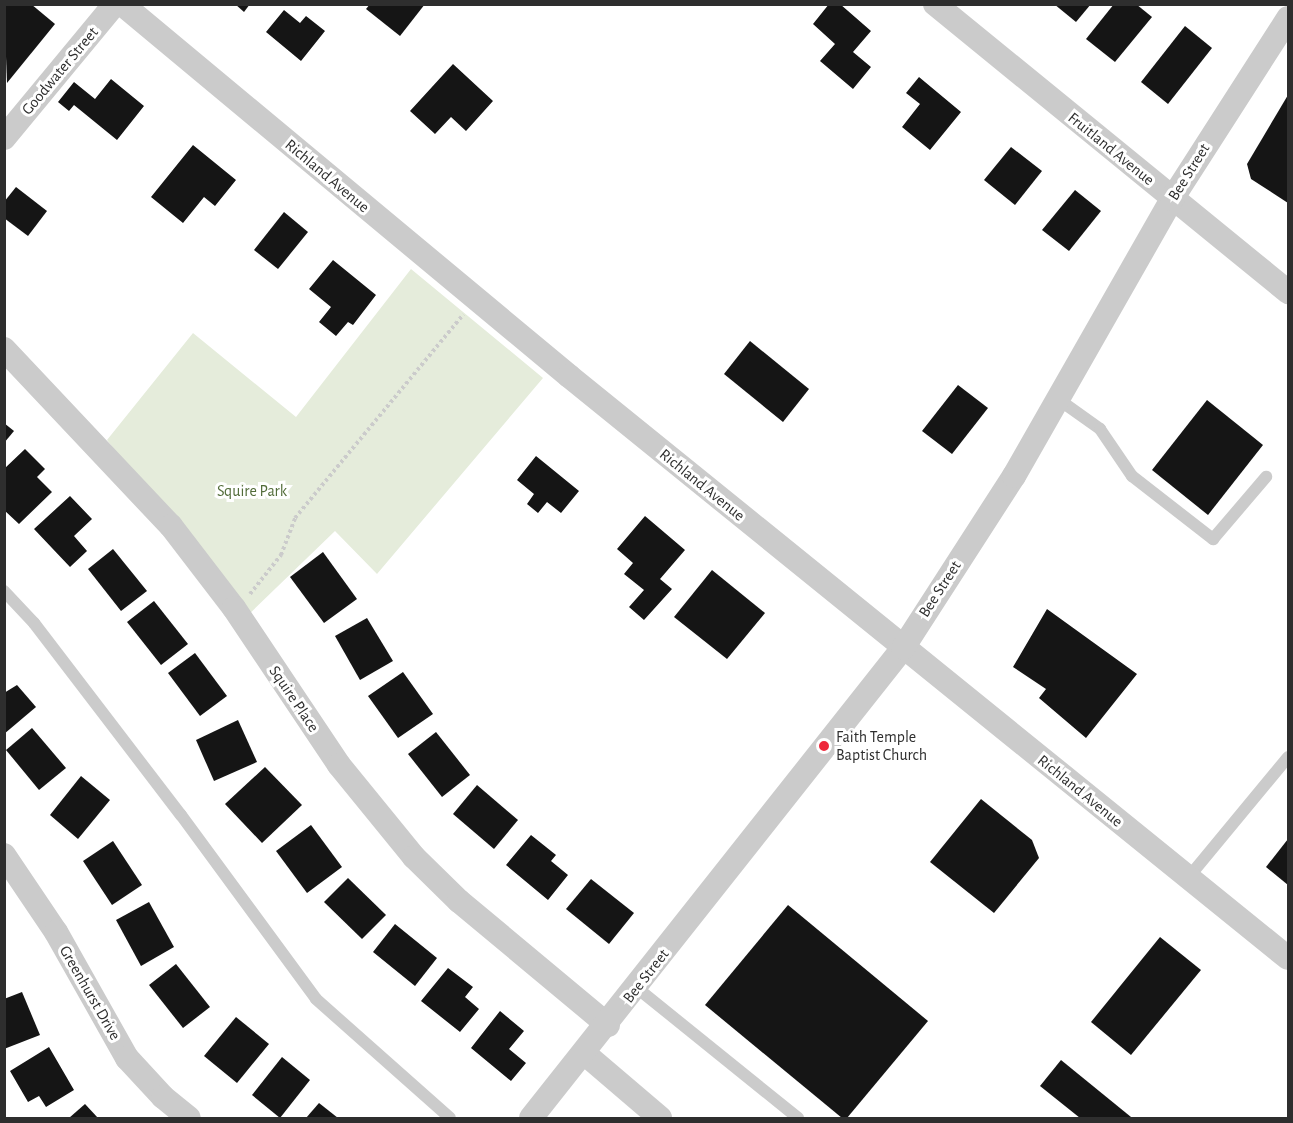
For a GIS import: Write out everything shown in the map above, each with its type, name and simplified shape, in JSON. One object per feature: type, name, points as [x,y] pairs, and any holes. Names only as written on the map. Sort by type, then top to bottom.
[{"type":"street","name":"Goodwater Street","points":[[6,132],[115,4]]},
{"type":"street","name":"Richland Avenue","points":[[122,4],[476,299],[903,648],[1288,958]]},
{"type":"street","name":"Fruitland Avenue","points":[[935,4],[1288,292]]},
{"type":"street","name":"Bee Street","points":[[531,1119],[638,988],[903,648],[1014,476],[1172,199],[1288,18]]},
{"type":"street","name":"Squire Place","points":[[4,349],[129,478],[234,608],[339,765],[414,857],[459,901],[608,1025]]},
{"type":"street","name":"Greenhurst Drive","points":[[4,855],[56,932],[127,1058],[163,1097],[189,1119]]},
{"type":"street","points":[[584,1053],[656,1117]]},
{"type":"lane","points":[[1058,399],[1100,429],[1132,476],[1213,539],[1266,477]]},
{"type":"lane","points":[[4,591],[34,623],[182,814],[316,999],[450,1119]]},
{"type":"lane","points":[[1188,878],[1288,757]]},
{"type":"lane","points":[[638,988],[798,1119]]},
{"type":"path","points":[[234,608],[255,590],[281,555],[295,518],[476,299]]},
{"type":"green space","name":"Squire Park","points":[[411,269],[543,378],[377,574],[335,531],[244,619],[107,440],[193,333],[296,417]]},
{"type":"building","points":[[4,4],[31,4],[55,24],[7,83]]},
{"type":"building","points":[[235,4],[250,4],[244,12]]},
{"type":"building","points":[[370,4],[425,4],[400,36],[366,9]]},
{"type":"building","points":[[829,4],[840,4],[871,31],[853,52],[871,67],[853,89],[820,61],[835,44],[813,24]]},
{"type":"building","points":[[1054,4],[1091,4],[1076,22]]},
{"type":"building","points":[[1114,4],[1136,4],[1152,17],[1115,62],[1086,39]]},
{"type":"building","points":[[284,10],[300,23],[306,16],[325,31],[301,61],[266,32]]},
{"type":"building","points":[[1185,26],[1212,48],[1168,104],[1141,82]]},
{"type":"building","points":[[453,64],[493,101],[466,131],[451,117],[435,134],[410,111]]},
{"type":"building","points":[[919,77],[961,112],[930,150],[902,127],[920,104],[906,93]]},
{"type":"building","points":[[111,79],[144,106],[117,140],[74,105],[69,111],[58,102],[74,82],[95,99]]},
{"type":"building","points":[[1288,95],[1288,203],[1251,179],[1247,164]]},
{"type":"building","points":[[193,145],[236,180],[215,206],[204,197],[183,223],[151,197]]},
{"type":"building","points":[[1011,147],[1042,171],[1015,205],[984,180]]},
{"type":"building","points":[[16,187],[47,211],[28,236],[4,218],[4,202]]},
{"type":"building","points":[[1075,190],[1101,211],[1069,251],[1042,230]]},
{"type":"building","points":[[284,212],[308,232],[278,269],[254,250]]},
{"type":"building","points":[[333,260],[376,295],[353,325],[348,322],[336,336],[319,322],[331,307],[309,289]]},
{"type":"building","points":[[750,341],[809,389],[783,422],[724,374]]},
{"type":"building","points":[[958,385],[988,408],[952,454],[922,431]]},
{"type":"building","points":[[1207,400],[1263,445],[1208,515],[1152,470]]},
{"type":"building","points":[[4,423],[14,431],[4,443]]},
{"type":"building","points":[[25,449],[45,469],[37,477],[52,492],[19,524],[4,510],[4,469]]},
{"type":"building","points":[[536,456],[579,491],[561,513],[547,502],[538,513],[527,504],[534,494],[517,480]]},
{"type":"building","points":[[70,496],[92,519],[74,536],[87,551],[70,567],[34,529]]},
{"type":"building","points":[[645,516],[685,550],[660,579],[672,589],[644,620],[629,607],[644,590],[624,574],[633,563],[617,549]]},
{"type":"building","points":[[113,549],[147,591],[121,611],[88,569]]},
{"type":"building","points":[[323,552],[357,599],[324,623],[290,577]]},
{"type":"building","points":[[712,570],[765,613],[727,659],[674,617]]},
{"type":"building","points":[[154,601],[188,644],[161,665],[127,622]]},
{"type":"building","points":[[1047,609],[1137,674],[1086,738],[1039,698],[1046,689],[1013,667]]},
{"type":"building","points":[[367,618],[393,661],[360,680],[335,636]]},
{"type":"building","points":[[195,653],[227,696],[200,716],[168,673]]},
{"type":"building","points":[[403,672],[433,714],[398,738],[368,696]]},
{"type":"building","points":[[17,685],[36,707],[4,734],[4,693]]},
{"type":"building","points":[[238,720],[257,762],[214,781],[196,740]]},
{"type":"building","points":[[32,728],[66,768],[39,790],[6,750]]},
{"type":"building","points":[[436,732],[470,775],[442,797],[408,754]]},
{"type":"building","points":[[265,767],[302,805],[262,843],[225,804]]},
{"type":"building","points":[[81,776],[110,800],[78,839],[50,815]]},
{"type":"building","points":[[477,785],[518,820],[494,849],[453,814]]},
{"type":"building","points":[[981,799],[1032,840],[1039,858],[994,913],[930,862]]},
{"type":"building","points":[[311,825],[342,867],[307,893],[276,851]]},
{"type":"building","points":[[531,835],[556,855],[551,861],[568,875],[548,900],[506,865]]},
{"type":"building","points":[[1288,839],[1288,885],[1266,867]]},
{"type":"building","points":[[113,841],[142,885],[112,905],[83,861]]},
{"type":"building","points":[[348,878],[386,915],[362,939],[324,902]]},
{"type":"building","points":[[591,879],[634,913],[609,944],[566,909]]},
{"type":"building","points":[[149,902],[174,947],[141,966],[116,920]]},
{"type":"building","points":[[788,905],[928,1021],[847,1118],[842,1118],[705,1005]]},
{"type":"building","points":[[395,924],[437,958],[415,986],[373,952]]},
{"type":"building","points":[[1160,937],[1201,970],[1131,1055],[1091,1022]]},
{"type":"building","points":[[176,964],[210,1007],[183,1028],[149,985]]},
{"type":"building","points":[[448,968],[473,987],[465,997],[479,1009],[460,1032],[421,1001]]},
{"type":"building","points":[[22,992],[40,1035],[4,1049],[4,999]]},
{"type":"building","points":[[500,1011],[524,1031],[509,1049],[526,1063],[511,1081],[471,1048]]},
{"type":"building","points":[[236,1017],[269,1044],[237,1083],[204,1056]]},
{"type":"building","points":[[49,1047],[74,1090],[46,1107],[39,1096],[28,1102],[10,1071]]},
{"type":"building","points":[[282,1057],[310,1080],[280,1118],[252,1095]]},
{"type":"building","points":[[1061,1060],[1131,1117],[1080,1118],[1040,1086]]},
{"type":"building","points":[[319,1103],[338,1118],[306,1118]]},
{"type":"building","points":[[85,1104],[98,1118],[69,1118]]},
{"type":"place","name":"Faith Temple Baptist Church","points":[[824,746]]}]
